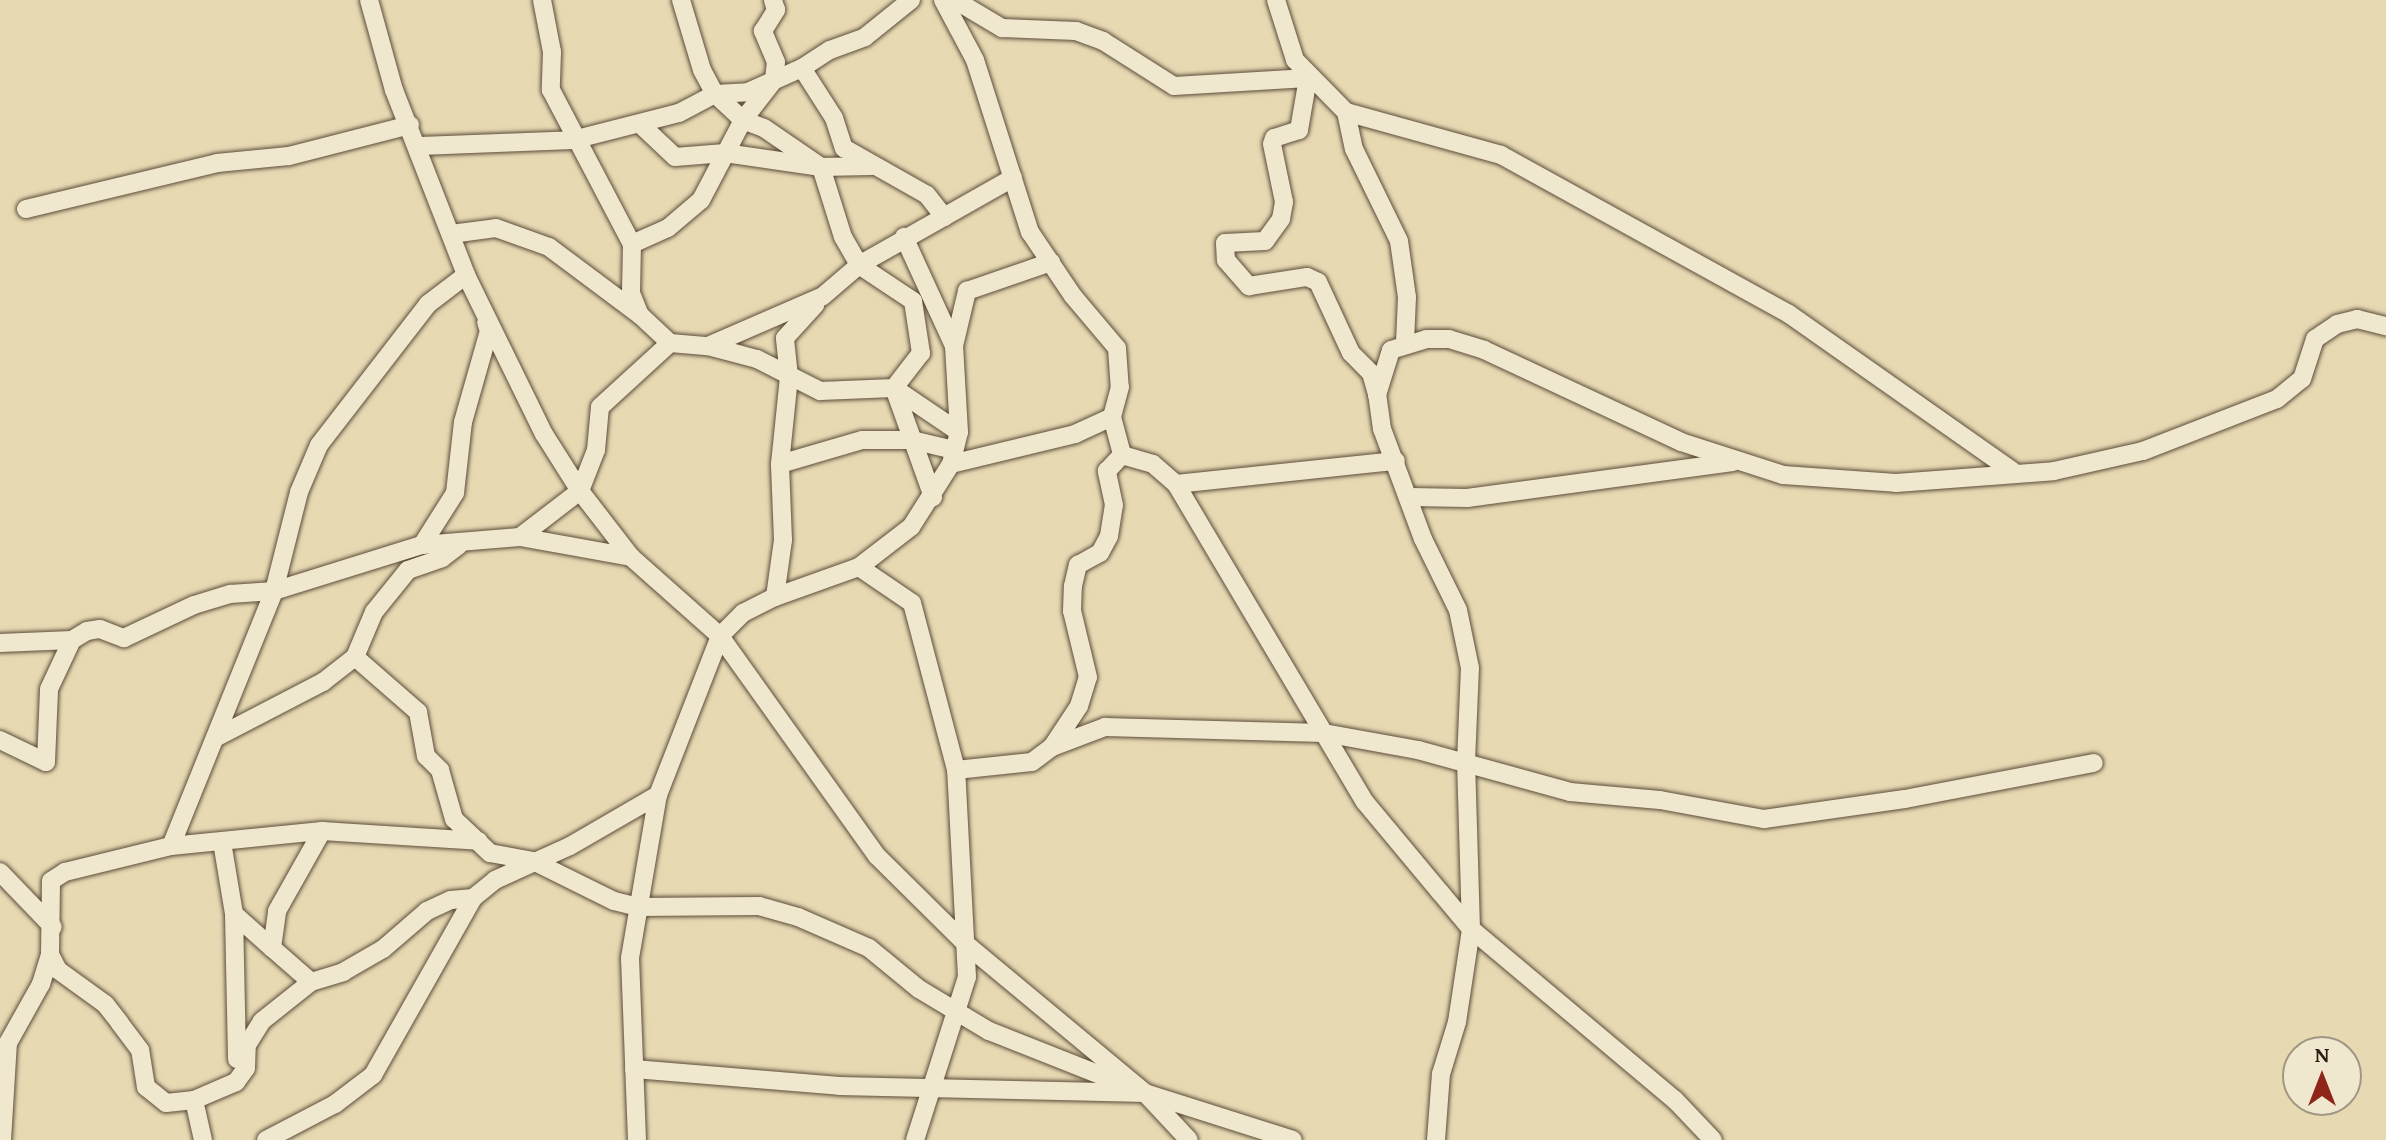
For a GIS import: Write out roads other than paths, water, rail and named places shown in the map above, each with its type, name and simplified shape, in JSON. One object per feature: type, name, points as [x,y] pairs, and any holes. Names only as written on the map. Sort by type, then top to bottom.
[{"type":"street","points":[[369,0],[410,125],[466,275],[544,434],[580,491],[631,557],[720,636],[877,856],[967,945],[1145,1093],[1189,1140]]},
{"type":"street","points":[[542,0],[552,52],[551,90],[573,140],[632,244],[631,293],[640,315]]},
{"type":"street","points":[[681,0],[702,70],[715,94],[743,120],[821,167],[843,237],[859,265],[913,301],[921,353],[894,388]]},
{"type":"street","points":[[632,244],[668,228],[701,200],[743,120],[774,80],[776,62],[763,31],[776,10],[773,0]]},
{"type":"street","points":[[420,146],[573,140],[679,113],[715,94],[748,92],[802,68],[830,50],[865,37],[911,0]]},
{"type":"street","points":[[943,0],[975,60],[1030,232],[1117,348],[1120,387],[1112,417],[1122,455]]},
{"type":"street","points":[[955,0],[1002,28],[1076,31],[1103,41],[1174,86],[1308,78]]},
{"type":"street","points":[[1276,0],[1295,60],[1308,78],[1346,112],[1501,155],[1789,314],[2012,471]]},
{"type":"street","points":[[802,68],[834,118],[844,148],[927,195],[944,217]]},
{"type":"street","points":[[1308,78],[1299,130],[1274,138],[1272,144],[1284,202],[1281,219],[1265,241],[1225,243],[1226,260],[1249,286],[1307,277],[1318,282],[1351,353],[1371,373],[1382,429],[1410,497],[1423,539],[1458,610],[1467,654],[1466,762],[1471,929],[1457,1022],[1441,1074],[1436,1140]]},
{"type":"street","points":[[1346,112],[1354,149],[1399,241],[1407,297],[1405,343]]},
{"type":"street","points":[[640,124],[675,157],[725,153],[821,167],[872,166]]},
{"type":"street","points":[[26,209],[217,163],[289,156],[410,125]]},
{"type":"street","points":[[775,597],[783,540],[780,464],[789,377],[785,338],[823,296],[859,265],[1013,178]]},
{"type":"street","points":[[451,234],[496,228],[549,247],[640,315],[670,343],[708,346],[757,359],[820,391],[894,388],[955,448]]},
{"type":"street","points":[[904,237],[954,346]]},
{"type":"street","points":[[637,1140],[630,958],[638,907],[658,795],[720,636],[743,613],[775,597],[859,567],[911,527],[933,497],[955,448],[954,346],[967,291],[1051,262]]},
{"type":"street","points":[[171,846],[274,591],[299,492],[319,445],[428,304],[466,275]]},
{"type":"street","points":[[708,346],[823,296]]},
{"type":"street","points":[[422,545],[455,493],[463,422],[489,331],[484,312]]},
{"type":"street","points":[[1377,395],[1391,350],[1405,343],[1449,339],[1484,350],[1681,442],[1783,475],[1896,483],[2012,471],[2054,471],[2143,451],[2217,425],[2277,399],[2302,379],[2315,339],[2337,324],[2357,319],[2386,326]]},
{"type":"street","points":[[520,537],[580,491],[596,450],[600,407],[670,343]]},
{"type":"street","points":[[894,388],[933,497]]},
{"type":"street","points":[[780,464],[862,440],[912,440],[955,448],[1075,434],[1112,417]]},
{"type":"street","points":[[1122,455],[1153,464],[1176,484],[1365,802],[1471,929],[1675,1100],[1713,1140]]},
{"type":"street","points":[[1052,747],[1079,706],[1088,677],[1072,611],[1073,586],[1078,565],[1100,553],[1109,536],[1114,505],[1107,471],[1122,455]]},
{"type":"street","points":[[1176,484],[1396,461]]},
{"type":"street","points":[[1410,497],[1467,498],[1740,461]]},
{"type":"street","points":[[0,643],[72,640],[100,629],[124,638],[194,605],[230,594],[274,591],[422,545],[459,545],[520,537],[631,557]]},
{"type":"street","points":[[215,738],[323,682],[355,657],[374,612],[408,570],[442,558],[459,545]]},
{"type":"street","points":[[859,567],[912,603],[956,770],[967,977],[927,1089],[915,1140]]},
{"type":"street","points":[[2,738],[28,757],[46,762],[45,703],[72,640]]},
{"type":"street","points":[[355,657],[418,712],[426,756],[440,770],[446,802],[454,819],[479,841],[508,860],[533,861],[614,901],[638,907],[759,906],[798,917],[869,948],[919,989],[957,1009],[989,1031],[1145,1093],[1293,1140]]},
{"type":"street","points":[[956,770],[1004,769],[1032,762],[1052,747],[1105,727],[1324,733],[1466,762],[1570,792],[1660,800],[1764,819],[1905,799],[2094,763]]},
{"type":"street","points":[[50,954],[58,970],[105,1004],[140,1050],[146,1087],[166,1103],[194,1100],[236,1082],[246,1068],[247,1045],[262,1021],[311,982],[343,972],[383,949],[427,911],[451,900],[473,898],[533,861],[570,846],[658,795]]},
{"type":"street","points":[[2,1140],[1,1116],[8,1043],[41,984],[50,954],[53,927],[51,881],[65,872],[171,846],[322,831],[479,841]]},
{"type":"street","points":[[272,948],[277,911],[322,831]]},
{"type":"street","points":[[222,842],[234,914],[240,998],[236,1082]]},
{"type":"street","points":[[0,872],[53,927]]},
{"type":"street","points":[[266,1140],[335,1104],[373,1075],[473,898]]},
{"type":"street","points":[[234,914],[311,982]]},
{"type":"street","points":[[634,1069],[927,1089],[1145,1093]]},
{"type":"street","points":[[194,1100],[203,1140]]}]
